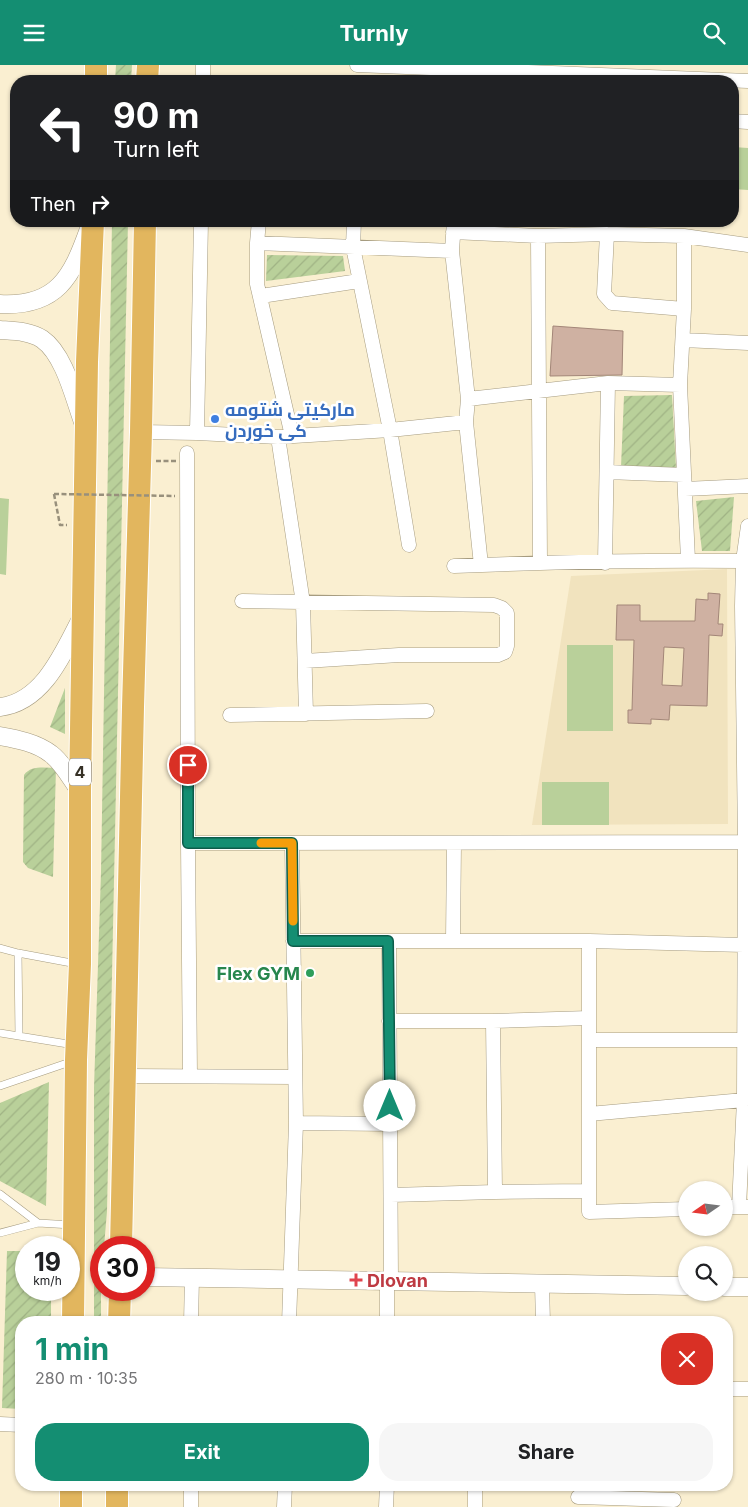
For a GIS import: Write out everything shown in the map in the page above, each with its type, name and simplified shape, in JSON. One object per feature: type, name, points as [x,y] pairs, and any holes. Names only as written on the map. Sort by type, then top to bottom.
[{"type":"highway","name":"4","points":[[73,1316],[76,1053],[80,964],[80,791],[87,362],[92,227]]},
{"type":"highway","points":[[120,1236],[145,227]]},
{"type":"highway","points":[[119,1316],[120,1301]]},
{"type":"highway","points":[[71,1491],[71,1507]]},
{"type":"highway","points":[[117,1491],[117,1507]]},
{"type":"street","points":[[357,65],[581,69],[664,75]]},
{"type":"street","points":[[0,304],[29,303],[47,296],[56,289],[71,270],[90,227]]},
{"type":"street","points":[[197,433],[200,227]]},
{"type":"street","points":[[258,227],[257,284],[292,436]]},
{"type":"street","points":[[354,227],[353,247],[390,430],[408,545]]},
{"type":"street","points":[[481,565],[466,422],[468,399],[452,251],[454,227],[538,236],[607,234],[684,236],[748,245]]},
{"type":"street","points":[[607,234],[604,294],[612,303],[684,309]]},
{"type":"street","points":[[538,236],[540,563]]},
{"type":"street","points":[[684,236],[684,309],[680,385],[688,560]]},
{"type":"street","points":[[257,243],[452,251]]},
{"type":"street","points":[[260,296],[359,281]]},
{"type":"street","points":[[0,330],[19,331],[36,336],[52,348],[62,365],[86,431]]},
{"type":"street","points":[[683,340],[748,343]]},
{"type":"street","points":[[468,399],[608,383],[680,385]]},
{"type":"street","points":[[605,563],[608,383]]},
{"type":"street","points":[[141,432],[278,437],[390,430],[466,422]]},
{"type":"street","points":[[278,437],[303,603],[306,714]]},
{"type":"street","points":[[187,453],[190,1076]]},
{"type":"street","points":[[607,472],[684,482],[748,486]]},
{"type":"street","points":[[744,1207],[746,794],[743,561],[748,525]]},
{"type":"street","points":[[454,566],[688,560],[743,561]]},
{"type":"street","points":[[242,601],[494,605],[502,608],[507,613],[507,646],[505,652],[498,655],[399,655],[305,661]]},
{"type":"street","points":[[0,707],[22,700],[47,677],[84,614]]},
{"type":"street","points":[[230,715],[427,711]]},
{"type":"street","points":[[0,736],[32,744],[52,754],[80,791]]},
{"type":"street","points":[[188,843],[745,842]]},
{"type":"street","points":[[288,1316],[296,1123],[292,843]]},
{"type":"street","points":[[453,941],[454,843]]},
{"type":"street","points":[[293,941],[589,941],[744,945]]},
{"type":"street","points":[[387,1316],[391,1195],[388,941]]},
{"type":"street","points":[[589,941],[588,1212],[678,1209]]},
{"type":"street","points":[[389,1021],[493,1021],[589,1018]]},
{"type":"street","points":[[493,1021],[495,1192]]},
{"type":"street","points":[[589,1040],[744,1039]]},
{"type":"street","points":[[125,1076],[295,1077]]},
{"type":"street","points":[[588,1114],[744,1100]]},
{"type":"street","points":[[296,1123],[390,1123]]},
{"type":"street","points":[[391,1195],[589,1191]]},
{"type":"street","points":[[155,1277],[678,1286]]},
{"type":"street","points":[[191,1316],[192,1277]]},
{"type":"street","points":[[542,1284],[543,1316]]},
{"type":"street","points":[[733,1287],[748,1287]]},
{"type":"street","points":[[733,1389],[748,1389]]},
{"type":"street","points":[[0,1425],[15,1425]]},
{"type":"street","points":[[191,1491],[191,1507]]},
{"type":"street","points":[[284,1507],[285,1491]]},
{"type":"street","points":[[386,1507],[387,1491]]},
{"type":"street","points":[[475,1491],[475,1507]]},
{"type":"street","points":[[578,1496],[674,1503]]},
{"type":"lane","points":[[0,948],[80,964]]},
{"type":"lane","points":[[18,953],[19,1036]]},
{"type":"lane","points":[[0,1033],[19,1036],[76,1053]]},
{"type":"lane","points":[[0,1085],[76,1053]]},
{"type":"lane","points":[[0,1194],[38,1223]]},
{"type":"lane","points":[[0,1233],[38,1223],[75,1225]]},
{"type":"path","points":[[60,525],[54,494],[175,496]]},
{"type":"shaded area","points":[[727,569],[728,824],[532,825],[571,576]]},
{"type":"green space","points":[[116,65],[132,65],[131,75],[115,75]]},
{"type":"green space","points":[[739,147],[748,148],[748,190],[739,189]]},
{"type":"green space","points":[[112,227],[128,227],[107,1211],[105,1236],[94,1236],[94,1088],[101,872]]},
{"type":"green space","points":[[267,255],[343,256],[345,271],[266,281]]},
{"type":"green space","points":[[672,395],[676,468],[621,467],[624,396]]},
{"type":"green space","points":[[734,497],[730,551],[702,551],[696,501]]},
{"type":"green space","points":[[0,498],[9,499],[6,575],[0,574]]},
{"type":"green space","points":[[567,645],[613,645],[613,731],[567,731]]},
{"type":"green space","points":[[65,688],[65,734],[50,727]]},
{"type":"green space","points":[[34,768],[56,768],[53,877],[28,868],[23,862],[24,775]]},
{"type":"green space","points":[[542,782],[609,782],[609,825],[542,825]]},
{"type":"green space","points":[[49,1082],[46,1206],[0,1181],[0,1103]]},
{"type":"green space","points":[[7,1251],[15,1251],[15,1301],[51,1301],[51,1316],[15,1316],[15,1409],[2,1408]]},
{"type":"green space","points":[[94,1301],[101,1301],[101,1316],[94,1316]]},
{"type":"building","points":[[553,326],[623,331],[622,375],[550,376]]},
{"type":"building","points":[[708,593],[720,594],[718,624],[723,624],[722,636],[709,635],[707,706],[670,705],[669,720],[651,719],[651,724],[628,723],[628,710],[632,710],[634,640],[616,640],[617,605],[640,605],[640,621],[695,621],[696,599],[708,600]],"holes":[[[664,647],[684,648],[682,686],[662,685]]]},
{"type":"slow traffic","points":[[261,843],[292,843],[293,921]]},
{"type":"place","name":"مارکیتی شتومه کی خوردن","points":[[215,419]]},
{"type":"place","name":"Flex GYM","points":[[310,973]]},
{"type":"place","name":"Dlovan","points":[[356,1280]]},
{"type":"route","points":[[188,765],[188,843],[292,843],[293,941],[388,941],[390,1106]]}]
